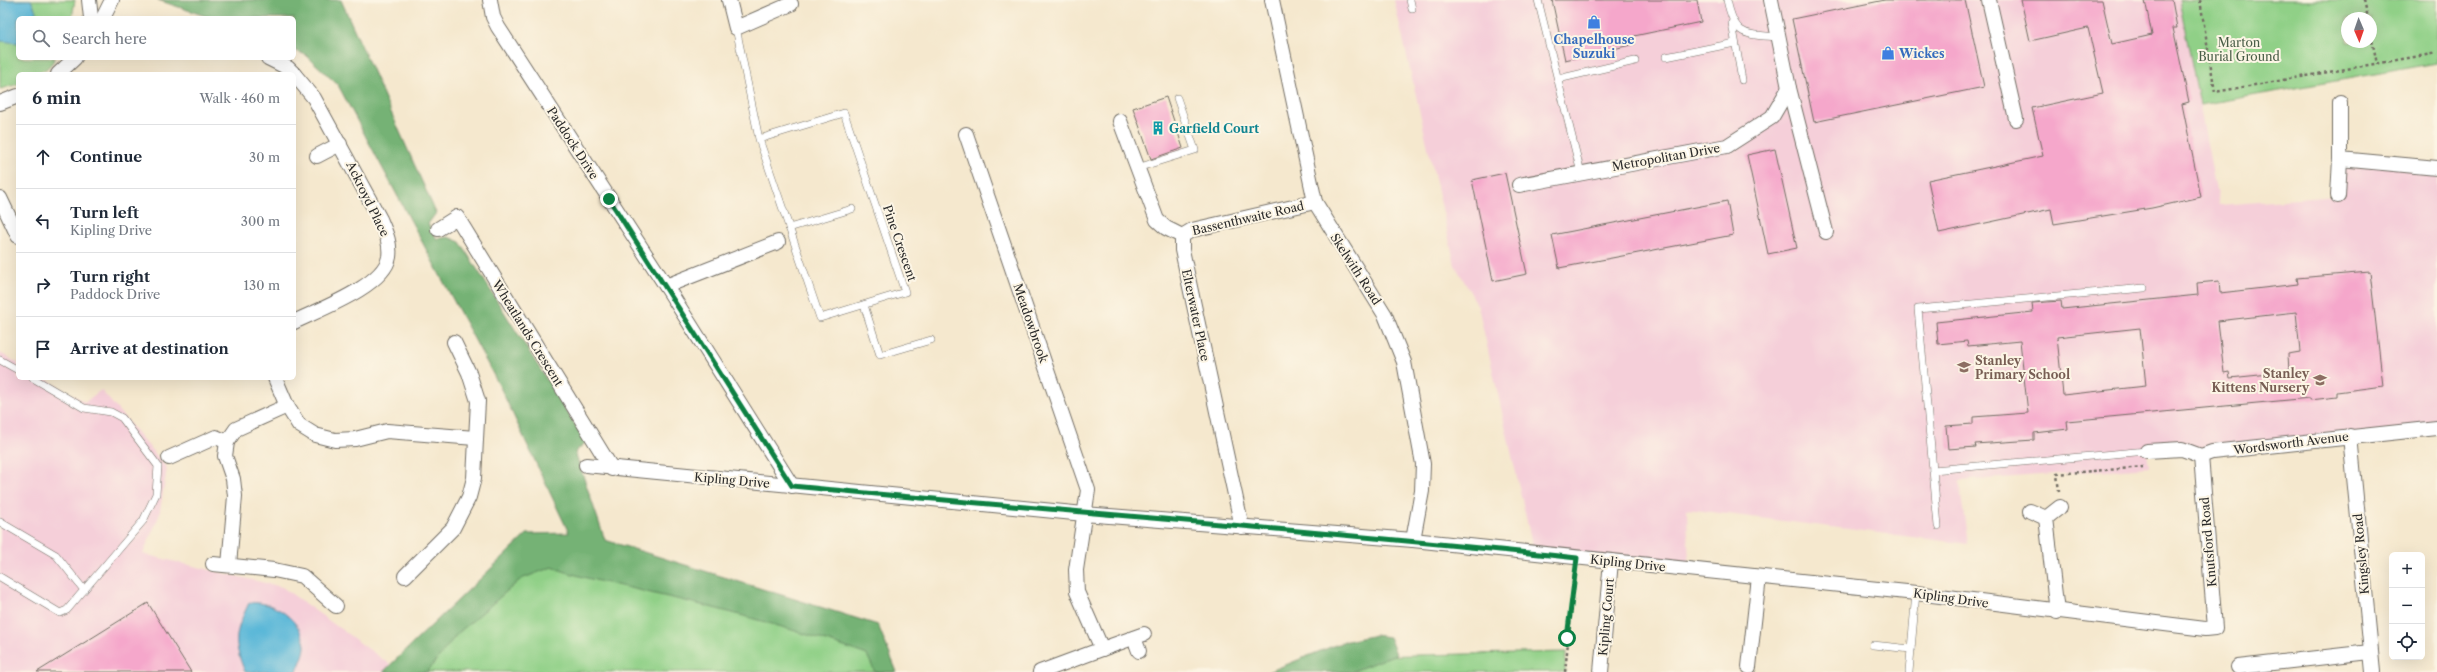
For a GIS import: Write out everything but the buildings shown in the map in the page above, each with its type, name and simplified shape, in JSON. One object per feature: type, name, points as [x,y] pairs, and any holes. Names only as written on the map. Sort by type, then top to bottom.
[{"type":"street","points":[[89,0],[90,16]]},
{"type":"street","points":[[104,16],[112,0]]},
{"type":"street","name":"Paddock Drive","points":[[490,0],[493,17],[498,28],[666,286],[792,486]]},
{"type":"street","points":[[729,0],[736,28],[790,4]]},
{"type":"street","name":"Skelwith Road","points":[[1272,0],[1315,202],[1385,315],[1404,362],[1423,464],[1422,491],[1413,540]]},
{"type":"street","points":[[1770,0],[1789,88],[1826,232]]},
{"type":"street","points":[[1989,0],[2016,119]]},
{"type":"street","points":[[60,72],[73,60]]},
{"type":"street","name":"Ackroyd Place","points":[[272,60],[288,68],[292,72]]},
{"type":"street","name":"Ackroyd Place","points":[[296,76],[314,98],[380,219],[389,240],[389,258],[379,275],[358,290],[296,321]]},
{"type":"street","name":"Metropolitan Drive","points":[[1519,185],[1727,146],[1772,117],[1789,88]]},
{"type":"street","points":[[0,103],[16,97]]},
{"type":"street","points":[[2338,196],[2340,159],[2340,102]]},
{"type":"street","points":[[1120,121],[1136,168],[1157,220],[1166,228],[1182,236]]},
{"type":"street","name":"Meadowbrook","points":[[966,134],[1088,490],[1076,570],[1078,592],[1102,649]]},
{"type":"street","points":[[317,156],[340,144]]},
{"type":"street","points":[[2340,159],[2437,168]]},
{"type":"street","name":"Bassenthwaite Road","points":[[1182,236],[1192,230],[1315,202]]},
{"type":"street","points":[[1,203],[16,232]]},
{"type":"street","name":"Wheatlands Crescent","points":[[438,229],[457,216],[612,469]]},
{"type":"street","name":"Elterwater Place","points":[[1182,236],[1182,250],[1242,527]]},
{"type":"street","points":[[666,286],[778,242]]},
{"type":"street","points":[[405,576],[440,543],[453,528],[462,512],[474,478],[478,401],[469,373],[454,342]]},
{"type":"street","points":[[276,380],[287,406],[299,425],[315,435],[335,440],[355,439],[387,431],[476,438]]},
{"type":"street","points":[[229,565],[235,496],[233,480],[225,456],[227,442],[236,429],[287,406]]},
{"type":"street","name":"Wordsworth Avenue","points":[[2201,456],[2212,452],[2350,436],[2437,428]]},
{"type":"street","name":"Kingsley Road","points":[[2350,436],[2373,672]]},
{"type":"street","points":[[169,458],[216,437],[227,442]]},
{"type":"street","points":[[2148,451],[2182,449],[2201,456]]},
{"type":"street","name":"Knutsford Road","points":[[2201,456],[2215,628]]},
{"type":"street","name":"Kipling Drive","points":[[586,465],[612,469],[1084,514],[1413,540],[1916,593],[2057,612],[2205,629],[2215,628]]},
{"type":"street","points":[[2046,518],[2060,507]]},
{"type":"street","points":[[2030,511],[2046,518]]},
{"type":"street","points":[[2046,518],[2057,612]]},
{"type":"street","name":"Kipling Court","points":[[1601,672],[1611,561]]},
{"type":"street","points":[[213,564],[274,570],[302,576],[336,606]]},
{"type":"street","points":[[1749,667],[1759,577]]},
{"type":"street","points":[[1040,672],[1139,636],[1139,651]]},
{"type":"street","points":[[2238,667],[2370,652]]},
{"type":"lane","points":[[1410,0],[1412,9]]},
{"type":"lane","points":[[1538,0],[1581,173]]},
{"type":"lane","points":[[1727,0],[1742,80]]},
{"type":"lane","points":[[1731,20],[1744,33],[1778,36]]},
{"type":"lane","name":"Pine Crescent","points":[[736,28],[759,139],[820,318],[905,292],[844,113],[759,139]]},
{"type":"lane","points":[[1666,57],[1735,43]]},
{"type":"lane","points":[[1558,79],[1635,62]]},
{"type":"lane","points":[[1136,168],[1195,150],[1177,98]]},
{"type":"lane","points":[[790,228],[852,209]]},
{"type":"lane","points":[[1938,526],[1918,309],[2144,288]]},
{"type":"lane","points":[[864,305],[880,355],[931,340]]},
{"type":"lane","points":[[0,360],[16,369]]},
{"type":"lane","points":[[0,577],[60,613],[67,610],[143,521],[156,494],[158,466],[122,418],[112,412],[84,408],[36,380]]},
{"type":"lane","points":[[1933,470],[2148,451]]},
{"type":"lane","points":[[0,522],[56,555],[84,590]]},
{"type":"lane","points":[[1909,672],[1916,593]]},
{"type":"lane","points":[[1873,645],[1911,649]]},
{"type":"path","points":[[2200,0],[2214,92],[2437,53]]},
{"type":"path","points":[[2364,0],[2367,12]]},
{"type":"path","points":[[2374,48],[2377,64]]},
{"type":"path","points":[[2060,507],[2057,474],[2149,467]]},
{"type":"path","points":[[1565,672],[1577,558]]},
{"type":"shaded area","points":[[1394,0],[2179,0],[2219,205],[2338,196],[2340,159],[2437,168],[2437,428],[2212,452],[2147,452],[2149,467],[1959,481],[1968,544],[1687,509],[1689,569],[1534,553],[1478,306],[1455,265]]},
{"type":"shaded area","points":[[0,353],[16,362],[16,380],[47,380],[85,402],[101,390],[167,468],[159,516],[143,554],[282,587],[395,668],[392,672],[0,672]]},
{"type":"green space","points":[[0,0],[75,0],[72,16],[16,16],[16,60],[54,60],[48,67],[40,72],[16,72],[16,85],[0,89]]},
{"type":"green space","points":[[158,0],[341,0],[436,213],[428,224],[437,239],[448,237],[460,242],[586,442],[575,452],[605,540],[878,625],[897,672],[875,672],[867,655],[789,629],[709,607],[590,579],[552,567],[521,579],[457,634],[427,672],[383,672],[527,534],[569,533],[501,389],[338,85],[306,55],[296,51],[296,16],[205,16]]},
{"type":"green space","name":"Marton Burial Ground","points":[[2179,0],[2437,0],[2437,63],[2200,105]]},
{"type":"green space","points":[[545,549],[878,634],[894,672],[391,672]]},
{"type":"green space","points":[[1375,635],[1389,637],[1396,654],[1351,672],[1268,672],[1343,642]]},
{"type":"green space","points":[[1566,652],[1565,672],[1325,672],[1365,656]]},
{"type":"water","points":[[0,0],[31,0],[36,11],[35,16],[16,16],[16,43],[0,41]]},
{"type":"water","points":[[249,603],[258,603],[277,608],[298,627],[305,648],[297,672],[245,672],[238,652],[237,637],[238,629]]},
{"type":"place","name":"Chapelhouse Suzuki","points":[[1594,22]]},
{"type":"place","name":"Wickes","points":[[1888,53]]},
{"type":"place","name":"Garfield Court","points":[[1158,128]]},
{"type":"place","name":"Stanley Primary School","points":[[1964,367]]},
{"type":"place","name":"Stanley Kittens Nursery","points":[[2320,380]]},
{"type":"route","points":[[609,199],[666,286],[792,486],[1084,514],[1413,540],[1577,558],[1567,638]]}]
